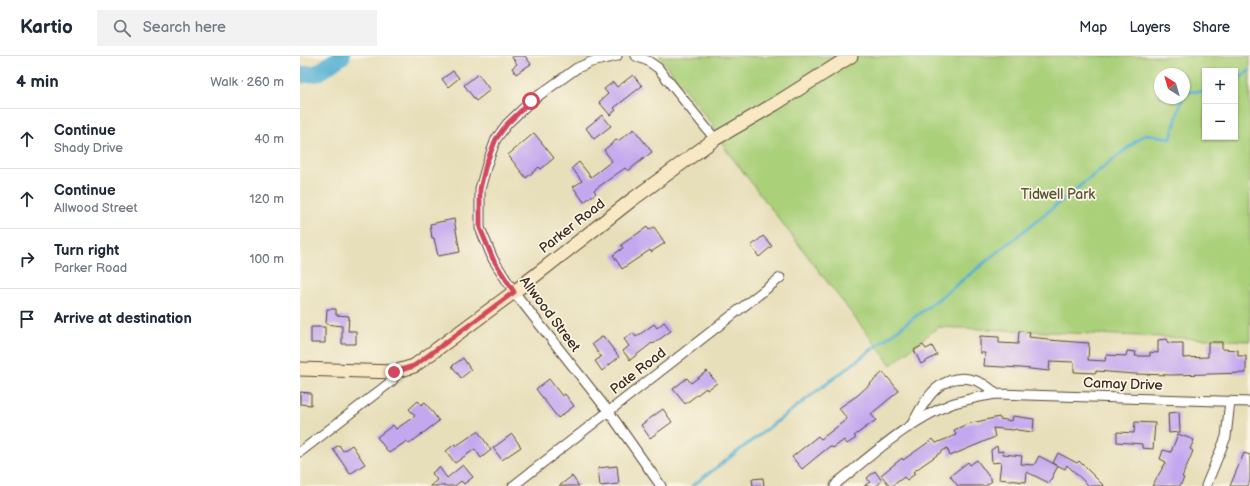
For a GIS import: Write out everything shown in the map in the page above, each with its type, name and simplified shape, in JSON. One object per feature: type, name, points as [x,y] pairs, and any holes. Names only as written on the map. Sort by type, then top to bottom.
[{"type":"main road","name":"Parker Road","points":[[300,369],[395,376],[414,366],[514,292],[633,199],[715,139],[775,104],[851,56]]},
{"type":"street","name":"Allwood Street","points":[[617,56],[591,62],[577,68],[531,101],[507,124],[496,139],[486,164],[480,189],[480,228],[493,259],[514,292],[609,412],[661,486]]},
{"type":"street","points":[[636,56],[648,61],[658,68],[715,139]]},
{"type":"street","name":"Pate Road","points":[[513,486],[780,278]]},
{"type":"street","points":[[300,452],[395,376]]},
{"type":"street","name":"Camay Drive","points":[[911,426],[937,388],[950,380],[964,378],[976,380],[989,386],[996,394]]},
{"type":"street","name":"Camay Drive","points":[[836,486],[838,482],[911,426],[935,412],[954,404],[979,397],[996,394],[1250,402]]},
{"type":"street","points":[[1206,486],[1226,437],[1230,401]]},
{"type":"green space","name":"Tidwell Park","points":[[659,56],[1250,56],[1250,341],[938,327],[891,365],[727,151],[711,123]]},
{"type":"building","points":[[511,56],[525,56],[531,64],[516,74],[512,68],[517,64]]},
{"type":"building","points":[[453,71],[459,78],[448,87],[442,79]]},
{"type":"building","points":[[478,74],[490,90],[476,101],[464,85]]},
{"type":"building","points":[[633,75],[642,86],[614,108],[616,110],[610,115],[599,102],[608,94],[604,89],[613,82],[617,87]]},
{"type":"building","points":[[602,115],[611,126],[594,139],[586,128]]},
{"type":"building","points":[[634,129],[652,152],[628,171],[625,168],[594,190],[596,193],[584,202],[573,187],[582,181],[572,168],[579,162],[591,177],[612,161],[604,150],[616,140],[618,141]]},
{"type":"building","points":[[534,133],[554,158],[541,169],[539,167],[526,178],[508,155]]},
{"type":"building","points":[[454,219],[460,252],[438,256],[434,238],[432,238],[430,224]]},
{"type":"building","points":[[647,227],[649,230],[654,227],[665,243],[651,252],[650,250],[622,269],[613,255],[623,248],[621,245]]},
{"type":"building","points":[[763,236],[772,246],[759,257],[751,246]]},
{"type":"building","points":[[327,309],[336,309],[336,315],[349,316],[348,331],[356,331],[356,344],[342,344],[342,326],[326,324]]},
{"type":"building","points":[[664,322],[671,331],[630,360],[623,351],[629,346],[624,339],[633,333],[636,337],[654,324],[657,328]]},
{"type":"building","points":[[311,327],[325,327],[325,343],[311,343]]},
{"type":"building","points":[[1019,331],[1030,332],[1029,337],[1089,343],[1088,360],[1105,361],[1106,355],[1126,356],[1127,351],[1136,352],[1135,356],[1150,356],[1150,352],[1158,353],[1158,340],[1167,339],[1168,343],[1183,343],[1183,358],[1208,357],[1208,342],[1222,342],[1222,349],[1238,350],[1238,356],[1246,356],[1246,373],[1172,375],[1096,371],[1096,373],[1074,372],[1074,362],[1050,361],[1049,371],[984,366],[985,353],[980,353],[980,336],[999,337],[999,343],[1018,344]]},
{"type":"building","points":[[603,336],[619,357],[602,371],[595,361],[601,357],[592,344]]},
{"type":"building","points":[[923,345],[926,349],[932,346],[937,355],[921,364],[914,350]]},
{"type":"building","points":[[463,358],[471,370],[461,378],[452,366]]},
{"type":"building","points":[[707,371],[717,383],[707,390],[706,388],[685,404],[673,389],[687,378],[691,383]]},
{"type":"building","points":[[883,372],[899,391],[871,414],[876,420],[854,436],[856,438],[847,444],[844,440],[833,448],[830,446],[802,469],[792,457],[818,436],[821,439],[847,419],[839,408],[858,395]]},
{"type":"building","points":[[549,379],[562,396],[565,394],[574,406],[558,418],[536,389]]},
{"type":"building","points":[[300,392],[311,393],[311,405],[300,404]]},
{"type":"building","points":[[418,401],[421,405],[425,402],[439,421],[409,444],[407,441],[389,453],[377,437],[393,425],[396,429],[415,416],[409,409]]},
{"type":"building","points":[[663,409],[672,422],[650,438],[641,425]]},
{"type":"building","points":[[1179,412],[1180,432],[1169,433],[1168,413]]},
{"type":"building","points":[[1013,416],[1034,419],[1033,432],[1016,429],[993,428],[995,437],[950,456],[947,448],[913,472],[915,474],[907,480],[904,477],[890,486],[881,475],[902,458],[903,460],[933,439],[936,443],[956,435],[954,430],[967,424],[999,417],[1000,419],[1012,421]]},
{"type":"building","points":[[1135,422],[1155,423],[1153,449],[1142,448],[1142,444],[1117,442],[1117,432],[1134,433]]},
{"type":"building","points":[[478,431],[491,450],[481,458],[475,449],[455,463],[446,451]]},
{"type":"building","points":[[512,434],[521,447],[502,460],[493,448]]},
{"type":"building","points":[[1178,434],[1194,440],[1190,449],[1193,451],[1182,477],[1184,478],[1180,486],[1152,486],[1166,462],[1160,459],[1163,450],[1171,452]]},
{"type":"building","points":[[339,445],[343,451],[352,445],[365,464],[350,474],[333,449]]},
{"type":"building","points":[[997,446],[998,452],[1003,451],[1003,454],[1022,456],[1021,464],[1034,465],[1039,456],[1058,466],[1049,483],[1027,472],[1026,482],[999,479],[1001,462],[992,463],[991,450]]},
{"type":"building","points":[[1058,453],[1077,463],[1079,461],[1104,486],[1089,486],[1067,465],[1065,469],[1053,463]]},
{"type":"building","points":[[1244,453],[1250,455],[1250,481],[1248,486],[1230,486]]},
{"type":"building","points":[[977,460],[992,481],[985,486],[958,486],[950,476],[968,462],[970,465]]},
{"type":"building","points":[[463,465],[473,477],[464,484],[461,481],[455,486],[430,486],[437,480],[432,473],[439,467],[447,478]]},
{"type":"building","points":[[617,466],[619,484],[600,486],[598,468]]},
{"type":"building","points":[[875,471],[882,481],[876,486],[864,486],[870,482],[867,478]]},
{"type":"building","points":[[572,476],[579,486],[559,486]]},
{"type":"building","points":[[763,478],[764,486],[753,486],[752,479]]},
{"type":"waterway","points":[[300,75],[318,73],[342,56]]},
{"type":"waterway","points":[[1238,80],[1250,70]]},
{"type":"waterway","points":[[1190,92],[1202,91]]},
{"type":"waterway","points":[[692,486],[949,291],[1145,134],[1171,138],[1180,104]]},
{"type":"route","points":[[394,372],[414,366],[514,292],[493,259],[480,228],[480,189],[486,164],[496,139],[507,124],[531,101]]}]
